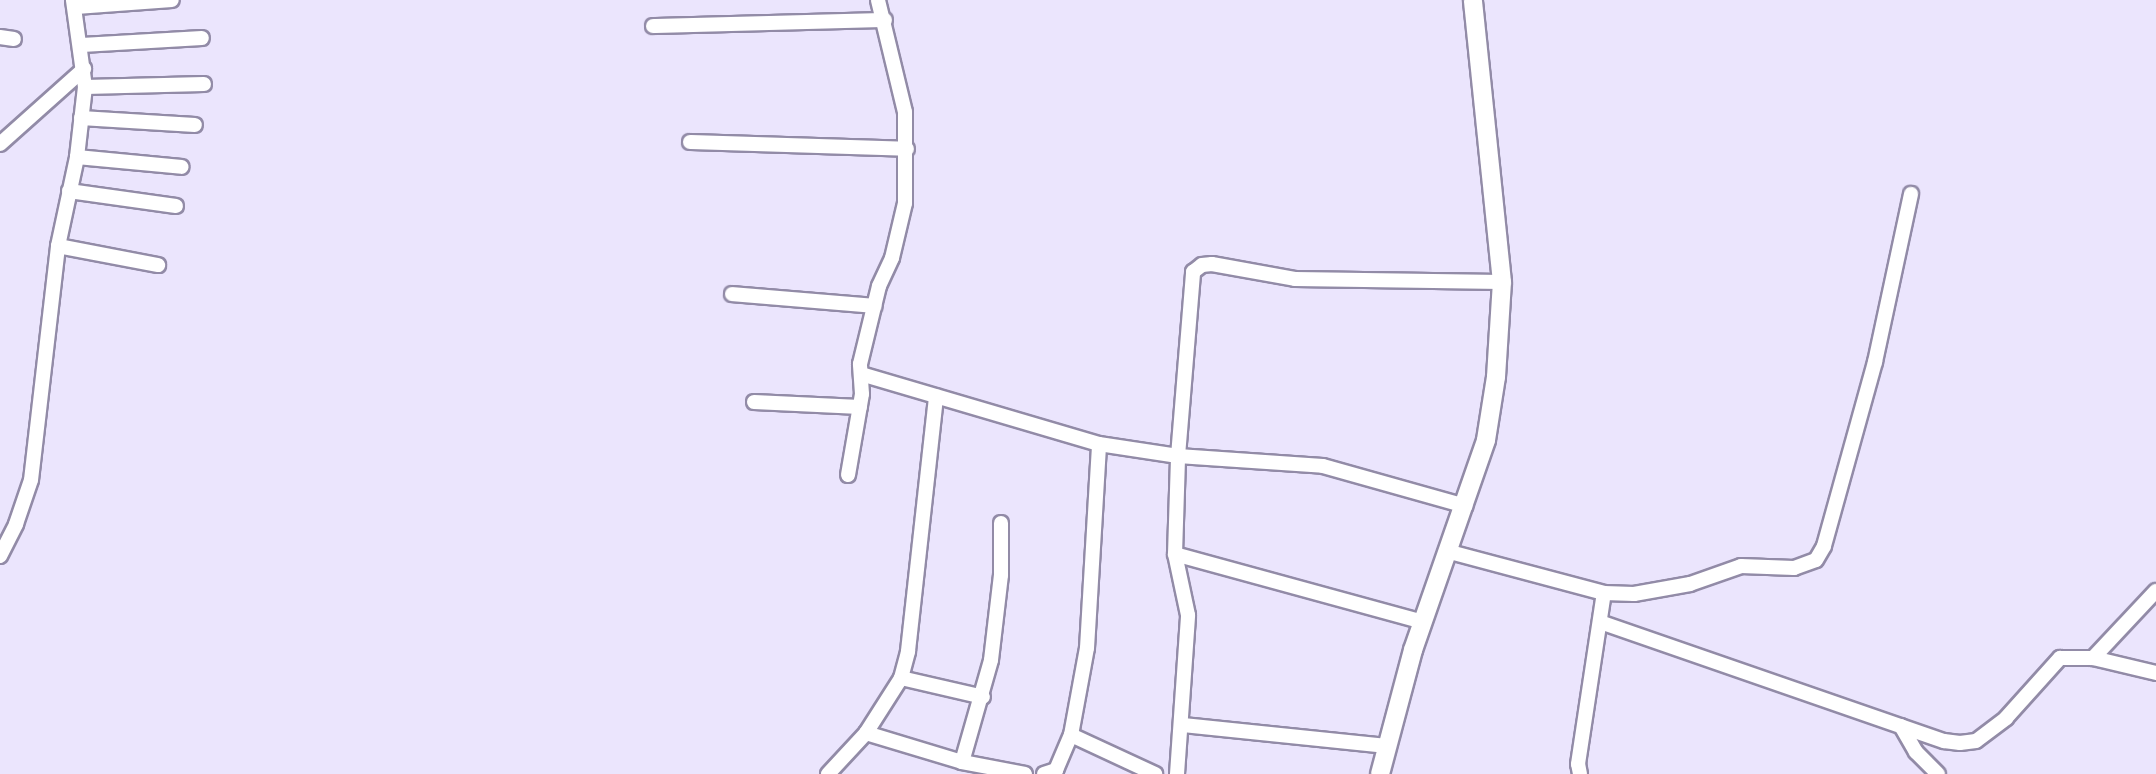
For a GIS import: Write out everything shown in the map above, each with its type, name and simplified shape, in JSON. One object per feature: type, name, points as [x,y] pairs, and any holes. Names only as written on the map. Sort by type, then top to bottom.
[{"type":"main road","points":[[1380,774],[1424,622],[1486,440],[1491,409],[1502,282],[1473,0]]},
{"type":"street","points":[[0,556],[16,524],[31,480],[58,246],[77,157],[85,87],[82,45],[74,4],[172,0]]},
{"type":"street","points":[[848,475],[860,407],[861,374],[874,306],[892,258],[905,203],[905,112],[878,0]]},
{"type":"street","points":[[653,26],[885,20]]},
{"type":"street","points":[[82,45],[202,38]]},
{"type":"street","points":[[0,144],[84,69]]},
{"type":"street","points":[[85,87],[204,84]]},
{"type":"street","points":[[81,118],[195,125]]},
{"type":"street","points":[[690,142],[907,149]]},
{"type":"street","points":[[77,157],[182,167]]},
{"type":"street","points":[[69,191],[176,206]]},
{"type":"street","points":[[1450,552],[1604,593],[1634,594],[1690,584],[1741,566],[1794,568],[1816,560],[1824,546],[1875,362],[1911,194]]},
{"type":"street","points":[[58,246],[158,265]]},
{"type":"street","points":[[1177,774],[1183,725],[1188,615],[1175,554],[1178,456],[1193,272],[1202,265],[1295,279],[1502,282]]},
{"type":"street","points":[[732,294],[874,306]]},
{"type":"street","points":[[861,374],[1099,444],[1178,456],[1323,466],[1465,506]]},
{"type":"street","points":[[834,770],[866,733],[901,678],[908,651],[936,397]]},
{"type":"street","points":[[754,402],[860,407]]},
{"type":"street","points":[[1044,774],[1056,770],[1071,735],[1091,614],[1099,444]]},
{"type":"street","points":[[962,762],[983,697],[1001,575],[1001,523]]},
{"type":"street","points":[[1175,554],[1424,622]]},
{"type":"street","points":[[2093,658],[2156,591]]},
{"type":"street","points":[[1580,774],[1578,764],[1604,593]]},
{"type":"street","points":[[1600,622],[1944,741],[1976,741],[2006,718],[2052,664],[2071,656],[2156,673]]},
{"type":"street","points":[[901,678],[983,697]]},
{"type":"street","points":[[1183,725],[1387,746]]},
{"type":"street","points":[[1901,726],[1916,752],[1938,774]]},
{"type":"street","points":[[866,733],[962,762],[1025,774]]},
{"type":"street","points":[[1071,735],[1155,774]]}]
